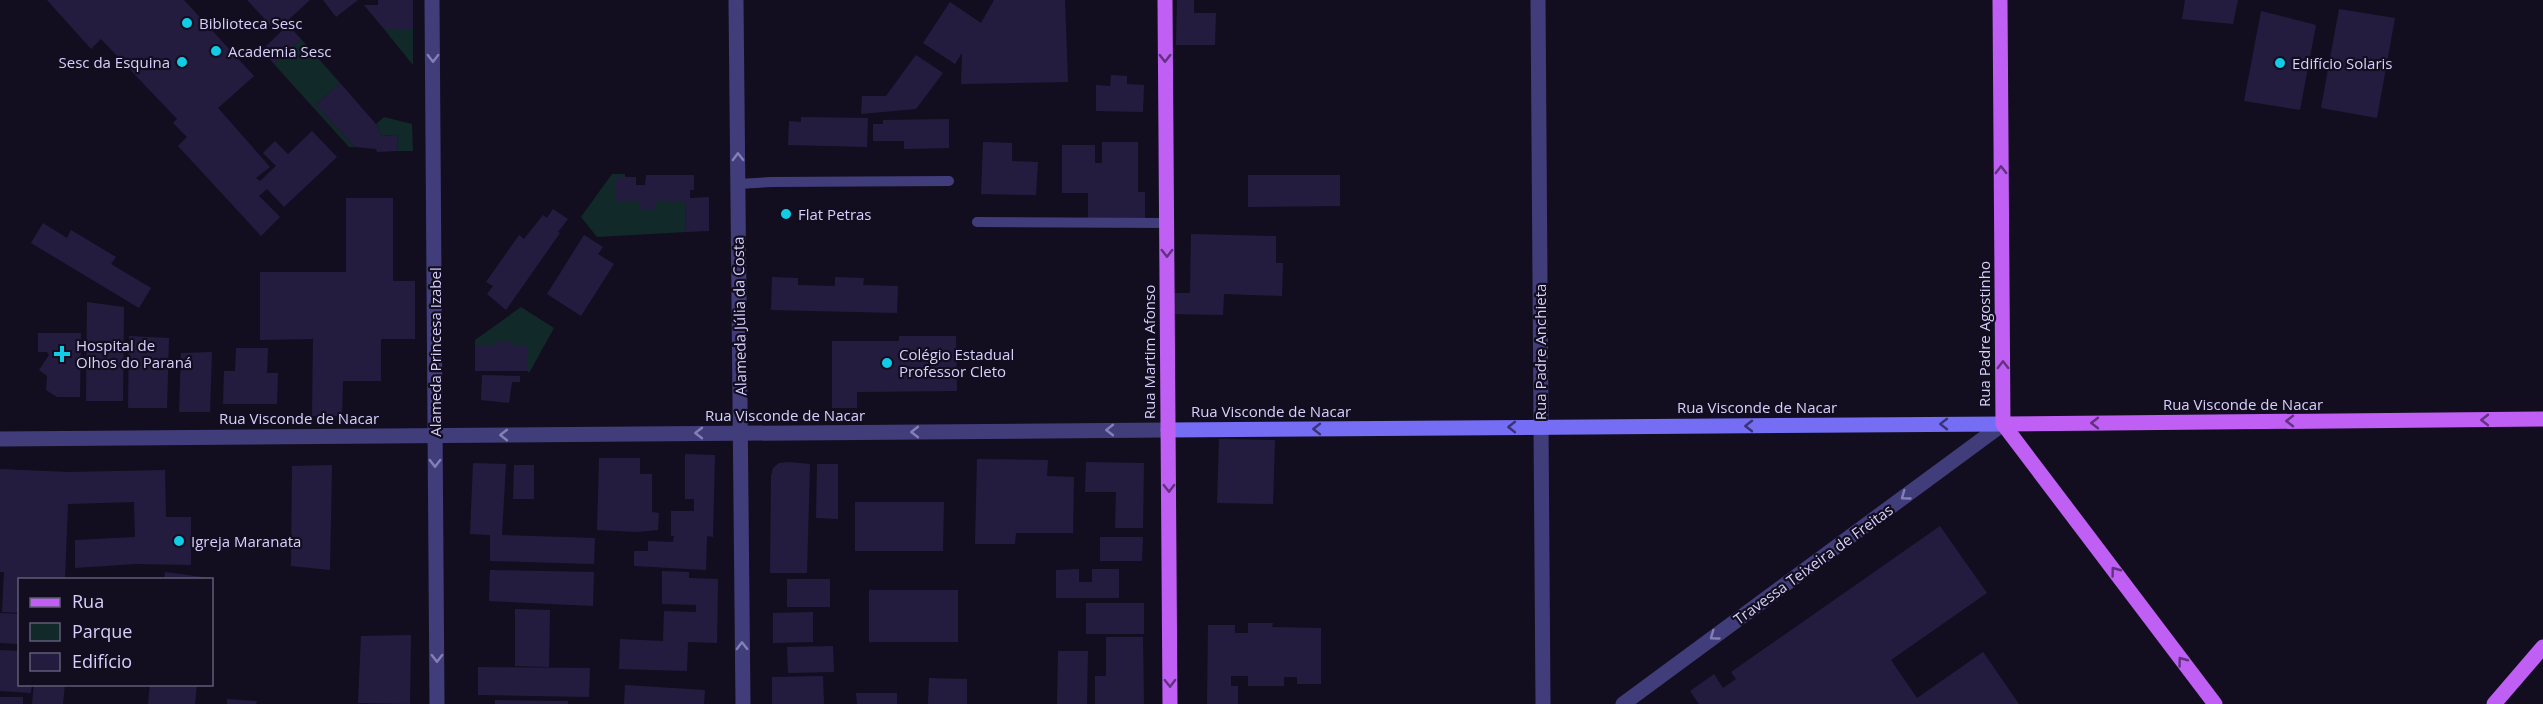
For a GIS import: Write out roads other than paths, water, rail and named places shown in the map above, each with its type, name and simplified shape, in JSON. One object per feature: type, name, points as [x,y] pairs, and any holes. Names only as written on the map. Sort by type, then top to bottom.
[{"type":"main road","name":"Rua Martim Afonso","points":[[1165,0],[1170,704]]},
{"type":"main road","name":"Rua Padre Agostinho","points":[[2000,0],[2003,424],[2215,704]]},
{"type":"main road","name":"Rua Visconde de Nacar","points":[[1168,430],[2543,419]]},
{"type":"main road","points":[[2494,704],[2543,647]]},
{"type":"street","name":"Alameda Princesa Izabel","points":[[432,0],[437,704]]},
{"type":"street","name":"Alameda Júlia da Costa","points":[[736,0],[743,704]]},
{"type":"street","name":"Rua Padre Anchieta","points":[[1538,0],[1543,704]]},
{"type":"street","name":"Travessa Teixeira de Freitas","points":[[1623,704],[2003,424]]},
{"type":"street","name":"Rua Visconde de Nacar","points":[[0,438],[1168,430]]},
{"type":"lane","points":[[738,184],[949,181]]},
{"type":"lane","points":[[977,222],[1166,223]]},
{"type":"place","name":"Biblioteca Sesc","points":[[187,23]]},
{"type":"place","name":"Academia Sesc","points":[[216,51]]},
{"type":"place","name":"Sesc da Esquina","points":[[182,62]]},
{"type":"place","name":"Edifício Solaris","points":[[2280,63]]},
{"type":"place","name":"Flat Petras","points":[[786,214]]},
{"type":"place","name":"Hospital de Olhos do Paraná","points":[[62,354]]},
{"type":"place","name":"Colégio Estadual Professor Cleto","points":[[887,363]]},
{"type":"place","name":"Igreja Maranata","points":[[179,541]]}]
